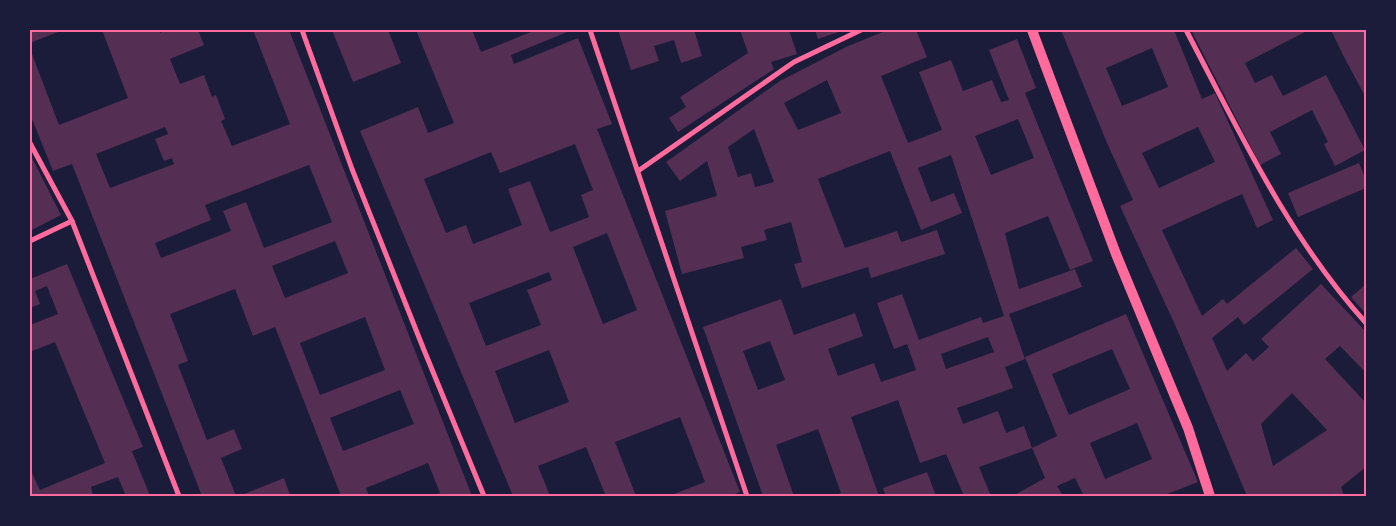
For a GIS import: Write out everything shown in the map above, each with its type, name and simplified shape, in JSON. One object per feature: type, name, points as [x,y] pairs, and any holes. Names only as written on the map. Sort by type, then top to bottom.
[{"type":"main road","points":[[1032,30],[1116,254],[1188,428],[1210,496]]},
{"type":"street","points":[[302,30],[352,169],[484,496]]},
{"type":"street","points":[[590,30],[747,496]]},
{"type":"street","points":[[638,171],[794,62],[862,30]]},
{"type":"street","points":[[1186,30],[1281,207],[1310,252],[1349,305],[1366,323]]},
{"type":"street","points":[[30,142],[72,221],[179,496]]},
{"type":"street","points":[[30,241],[72,221]]},
{"type":"building","points":[[30,30],[63,30],[30,43]]},
{"type":"building","points":[[102,30],[159,30],[160,33],[166,30],[198,30],[204,45],[170,59],[180,84],[204,75],[212,97],[216,95],[225,119],[221,121],[232,146],[290,124],[253,30],[289,30],[472,496],[433,496],[440,493],[428,463],[366,488],[369,496],[341,496],[275,327],[253,336],[235,289],[170,314],[188,361],[178,365],[207,440],[234,429],[242,449],[221,458],[236,496],[202,496],[72,164],[53,171],[30,114],[30,49],[59,125],[128,98]],"holes":[[[165,127],[168,134],[155,139],[164,161],[172,158],[174,164],[110,188],[96,154]],[[309,165],[332,222],[264,248],[246,202],[223,211],[231,231],[161,258],[155,243],[211,220],[205,205]],[[335,241],[348,273],[285,298],[272,266]],[[365,317],[385,370],[320,395],[300,343]],[[400,390],[414,424],[343,451],[330,418]]]},
{"type":"building","points":[[332,30],[388,30],[401,63],[353,82]]},
{"type":"building","points":[[416,30],[472,30],[481,52],[536,30],[572,30],[511,55],[514,64],[578,38],[612,124],[597,129],[740,492],[735,494],[736,496],[669,496],[705,482],[680,417],[615,442],[636,496],[599,496],[605,494],[586,447],[538,466],[550,496],[513,496],[360,131],[418,107],[428,133],[454,123]],"holes":[[[575,144],[593,190],[581,195],[589,217],[550,232],[530,181],[508,189],[522,225],[473,244],[466,225],[446,233],[424,179],[491,152],[500,173]],[[607,233],[637,310],[603,324],[573,247]],[[549,272],[552,280],[527,290],[541,325],[486,346],[469,303]],[[549,350],[569,402],[515,423],[495,371]]]},
{"type":"building","points":[[618,30],[694,30],[702,56],[681,63],[674,40],[654,46],[659,61],[631,70]]},
{"type":"building","points":[[740,30],[789,30],[797,54],[771,62],[774,69],[678,132],[669,118],[686,107],[680,97],[748,53]]},
{"type":"building","points":[[815,30],[845,30],[818,39]]},
{"type":"building","points":[[888,30],[916,30],[927,57],[881,76],[908,143],[942,130],[919,72],[951,60],[963,91],[992,80],[1001,102],[1009,100],[989,50],[1017,39],[1036,88],[1025,93],[1093,261],[1070,270],[1048,216],[1005,233],[1019,289],[1075,269],[1082,287],[1009,314],[1025,359],[1005,367],[1013,388],[957,408],[963,424],[998,411],[1006,433],[1024,426],[1032,448],[979,467],[991,496],[964,496],[946,454],[920,463],[898,400],[851,417],[879,496],[834,496],[841,493],[818,429],[776,445],[794,496],[763,496],[703,327],[781,299],[794,335],[855,313],[863,336],[828,349],[838,376],[874,363],[881,382],[916,370],[907,344],[894,349],[877,303],[902,294],[919,340],[981,317],[983,323],[1004,316],[951,155],[918,168],[931,202],[954,193],[962,213],[921,230],[890,151],[818,179],[845,248],[897,231],[901,242],[937,230],[945,254],[871,278],[868,267],[802,288],[794,264],[802,262],[791,222],[764,230],[767,240],[741,247],[744,258],[682,274],[665,211],[717,196],[707,161],[680,181],[666,162],[780,81],[848,46]],"holes":[[[827,80],[841,113],[798,130],[784,103]],[[1018,119],[1034,158],[991,175],[975,136]],[[754,129],[774,182],[755,187],[751,173],[738,177],[728,147]],[[988,337],[994,352],[946,369],[941,354]],[[770,341],[785,380],[758,390],[743,351]]]},
{"type":"building","points":[[1061,30],[1174,30],[1202,99],[1215,93],[1273,220],[1257,228],[1242,194],[1162,230],[1202,316],[1223,299],[1227,304],[1296,248],[1313,269],[1244,325],[1238,317],[1212,338],[1227,371],[1246,353],[1253,361],[1269,347],[1261,339],[1321,284],[1366,332],[1366,373],[1340,346],[1325,359],[1366,403],[1366,467],[1341,487],[1344,496],[1247,496],[1176,327],[1120,206],[1133,200],[1107,143]],"holes":[[[1152,48],[1168,87],[1122,106],[1106,68]],[[1198,127],[1215,162],[1159,188],[1142,153]],[[1292,393],[1327,430],[1273,466],[1261,424]]]},
{"type":"building","points":[[1191,30],[1309,30],[1245,63],[1255,83],[1272,75],[1283,96],[1326,75],[1365,150],[1335,166],[1324,144],[1328,142],[1312,110],[1270,132],[1281,154],[1260,165]]},
{"type":"building","points":[[1331,30],[1366,30],[1366,98],[1343,55]]},
{"type":"building","points":[[30,154],[61,215],[30,231],[30,202],[32,201],[30,197]]},
{"type":"building","points":[[1359,163],[1366,180],[1366,188],[1298,217],[1288,193]]},
{"type":"building","points":[[67,264],[143,447],[132,451],[150,496],[126,496],[118,477],[91,487],[93,496],[30,496],[30,469],[40,490],[105,463],[55,342],[30,352],[30,325],[58,314],[47,286],[35,291],[40,304],[30,308],[30,279]]},
{"type":"building","points":[[1366,284],[1366,314],[1351,297]]},
{"type":"building","points":[[1126,314],[1198,482],[1162,496],[1084,496],[1075,478],[1057,486],[1063,496],[1013,496],[1045,478],[1032,448],[1057,436],[1025,357]],"holes":[[[1112,349],[1130,389],[1069,415],[1052,374]],[[1137,423],[1152,459],[1105,479],[1090,443]]]},
{"type":"building","points":[[927,472],[936,496],[879,496],[885,494],[883,488]]},
{"type":"building","points":[[284,478],[290,495],[239,496]]}]
